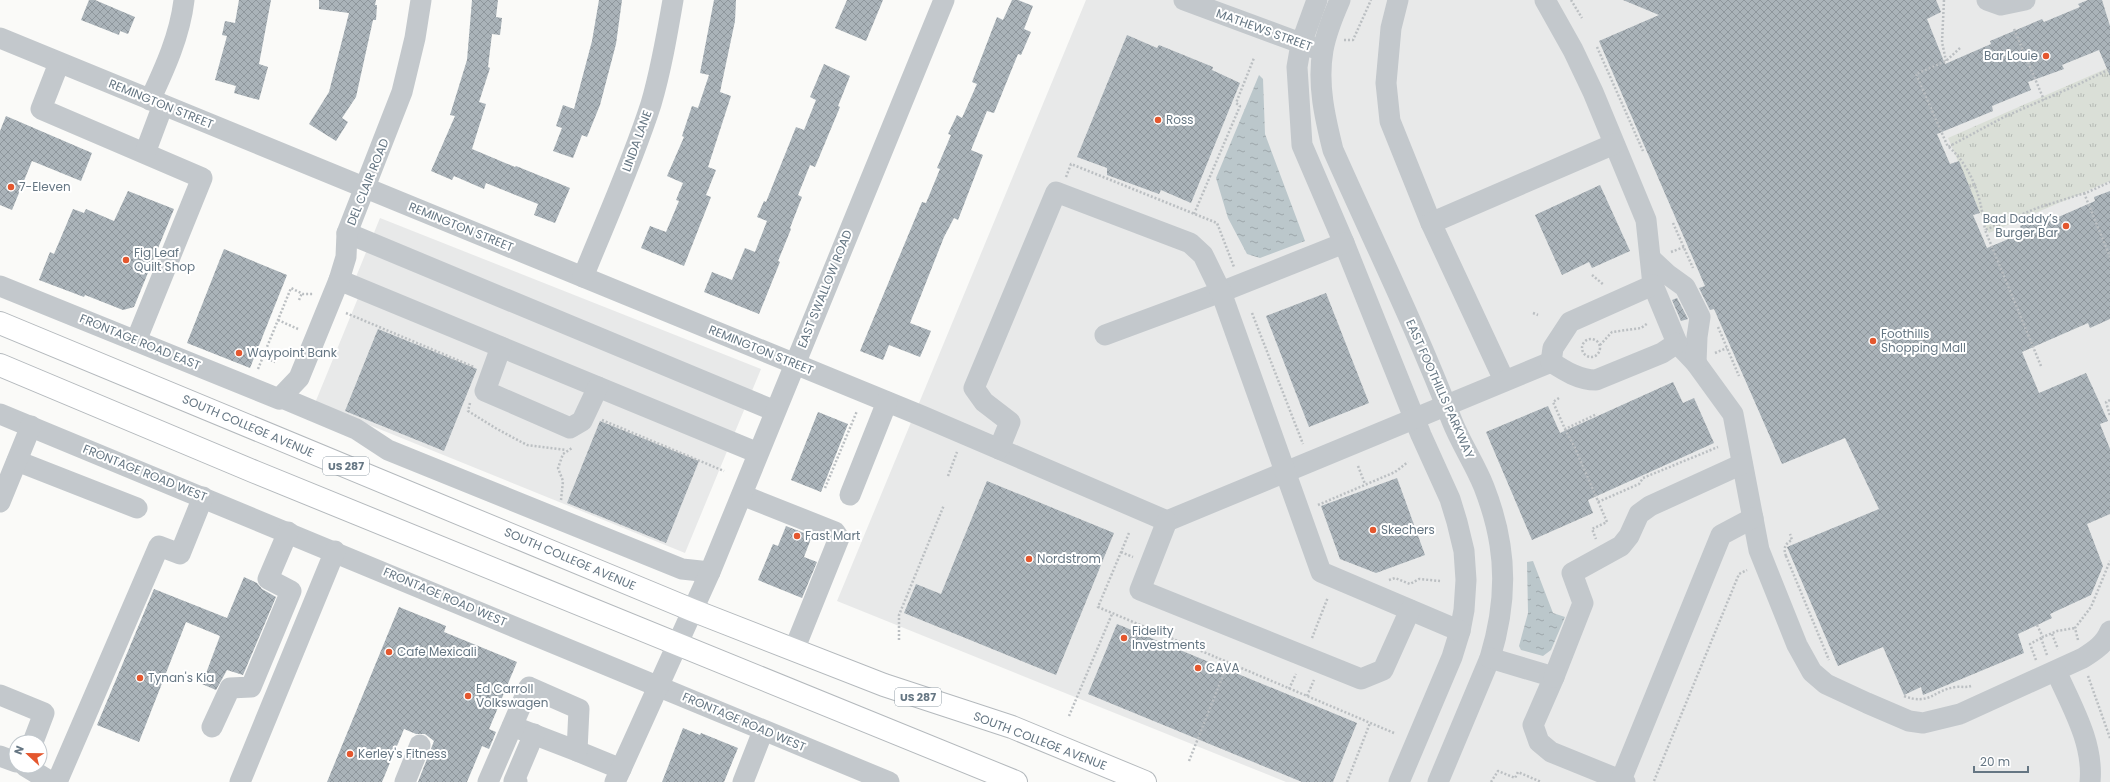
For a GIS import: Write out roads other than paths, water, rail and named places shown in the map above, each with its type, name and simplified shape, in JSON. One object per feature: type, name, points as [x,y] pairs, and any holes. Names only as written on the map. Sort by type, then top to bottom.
[{"type":"highway","name":"SOUTH COLLEGE AVENUE","points":[[0,323],[692,610],[884,685],[1012,728],[1145,782]]},
{"type":"highway","points":[[0,364],[248,469],[1016,782]]},
{"type":"street","points":[[145,153],[156,103],[178,27],[184,0]]},
{"type":"street","name":"DEL CLAIR ROAD","points":[[279,398],[299,378],[339,280],[346,257],[347,233],[366,188],[402,92],[415,38],[421,0]]},
{"type":"street","name":"LINDA LANE","points":[[583,277],[636,147],[651,103],[665,46],[673,0]]},
{"type":"street","name":"EAST SWALLOW ROAD","points":[[618,776],[710,572],[944,0]]},
{"type":"street","name":"MATHEWS STREET","points":[[1184,0],[1217,6],[1301,44],[1323,50]]},
{"type":"street","points":[[1317,0],[1301,44],[1297,67],[1302,145],[1450,499],[1464,551],[1466,580],[1464,610],[1460,632],[1452,657],[1399,782]]},
{"type":"street","name":"EAST FOOTHILLS PARKWAY","points":[[1340,0],[1330,24],[1323,50],[1321,85],[1324,115],[1333,150],[1447,405],[1453,422],[1484,486],[1493,512],[1500,546],[1503,580],[1500,615],[1490,658],[1447,772],[1438,782]]},
{"type":"street","points":[[1398,0],[1391,28],[1386,83],[1390,121],[1431,223],[1504,380]]},
{"type":"street","points":[[1546,0],[1573,50],[1646,220],[1659,257],[1667,274],[1685,287],[1700,318],[1697,337],[1703,359],[1733,414],[1753,518],[1764,564],[1797,645],[1812,672],[1826,684],[1909,721],[1923,723],[1960,714],[2052,663],[2083,658],[2097,649],[2107,639],[2110,631]]},
{"type":"street","points":[[1987,0],[2001,5],[2025,0]]},
{"type":"street","name":"REMINGTON STREET","points":[[0,38],[922,416],[1167,520]]},
{"type":"street","points":[[59,63],[41,108],[202,178],[136,341]]},
{"type":"street","points":[[1431,223],[1614,144]]},
{"type":"street","points":[[999,449],[1010,422],[984,402],[974,388],[1056,192],[1190,243],[1203,255],[1221,292],[1321,572],[1460,632]]},
{"type":"street","points":[[347,233],[775,411]]},
{"type":"street","points":[[1105,335],[1221,292],[1344,243]]},
{"type":"street","points":[[1659,257],[1653,285],[1677,343],[1703,359]]},
{"type":"street","points":[[339,280],[758,453]]},
{"type":"street","points":[[1551,362],[1554,348],[1570,322],[1653,285]]},
{"type":"street","name":"FRONTAGE ROAD EAST","points":[[0,286],[356,429],[388,450],[682,569],[710,572]]},
{"type":"street","points":[[1551,362],[1572,375],[1586,380],[1596,380],[1662,353],[1677,343]]},
{"type":"street","points":[[501,347],[485,391],[570,428],[582,421],[598,387]]},
{"type":"street","points":[[1410,610],[1383,670],[1361,679],[1140,590],[1167,520],[1286,472],[1504,380],[1551,362]]},
{"type":"street","points":[[850,495],[887,402]]},
{"type":"street","name":"FRONTAGE ROAD WEST","points":[[0,414],[336,551],[659,686],[876,779]]},
{"type":"street","points":[[0,502],[31,426]]},
{"type":"street","points":[[17,462],[137,508]]},
{"type":"street","points":[[1742,464],[1650,506],[1639,514],[1629,536],[1621,546],[1572,573],[1583,603],[1554,677],[1533,725],[1539,742],[1551,752],[1623,781],[1721,535],[1753,518]]},
{"type":"street","points":[[742,495],[835,532],[838,538],[794,650]]},
{"type":"street","points":[[57,782],[159,546],[180,554],[203,497]]},
{"type":"street","points":[[212,727],[230,688],[251,688],[291,591],[268,579],[288,532]]},
{"type":"street","points":[[240,782],[336,551]]},
{"type":"street","points":[[1490,658],[1554,677]]},
{"type":"street","points":[[2052,663],[2083,733],[2090,756],[2090,782]]},
{"type":"street","points":[[488,782],[529,688],[579,709],[578,751]]},
{"type":"street","points":[[0,695],[44,713],[36,734]]},
{"type":"street","points":[[512,726],[578,751],[618,776]]},
{"type":"street","points":[[749,780],[763,731]]},
{"type":"street","points":[[1384,782],[1402,748],[1420,731]]},
{"type":"street","points":[[517,782],[514,781],[534,734]]},
{"type":"street","points":[[405,782],[420,745]]},
{"type":"street","points":[[38,774],[51,782]]},
{"type":"water","points":[[1259,75],[1263,79],[1265,134],[1305,241],[1260,258],[1247,254],[1228,218],[1216,178]]},
{"type":"water","points":[[1533,561],[1553,613],[1565,617],[1551,650],[1543,656],[1521,650],[1519,646],[1528,613],[1527,562]]},
{"type":"place","name":"Bar Louie","points":[[2046,56]]},
{"type":"place","name":"Ross","points":[[1158,120]]},
{"type":"place","name":"7-Eleven","points":[[11,187]]},
{"type":"place","name":"Bad Daddy’s Burger Bar","points":[[2066,226]]},
{"type":"place","name":"Fig Leaf Quilt Shop","points":[[126,260]]},
{"type":"place","name":"Foothills Shopping Mall","points":[[1873,341]]},
{"type":"place","name":"Waypoint Bank","points":[[239,353]]},
{"type":"place","name":"Skechers","points":[[1373,530]]},
{"type":"place","name":"Fast Mart","points":[[797,536]]},
{"type":"place","name":"Nordstrom","points":[[1029,559]]},
{"type":"place","name":"Fidelity Investments","points":[[1124,638]]},
{"type":"place","name":"Cafe Mexicali","points":[[389,652]]},
{"type":"place","name":"CAVA","points":[[1198,668]]},
{"type":"place","name":"Tynan's Kia","points":[[140,678]]},
{"type":"place","name":"Ed Carroll Volkswagen","points":[[468,696]]},
{"type":"place","name":"Kerley's Fitness","points":[[350,754]]}]
